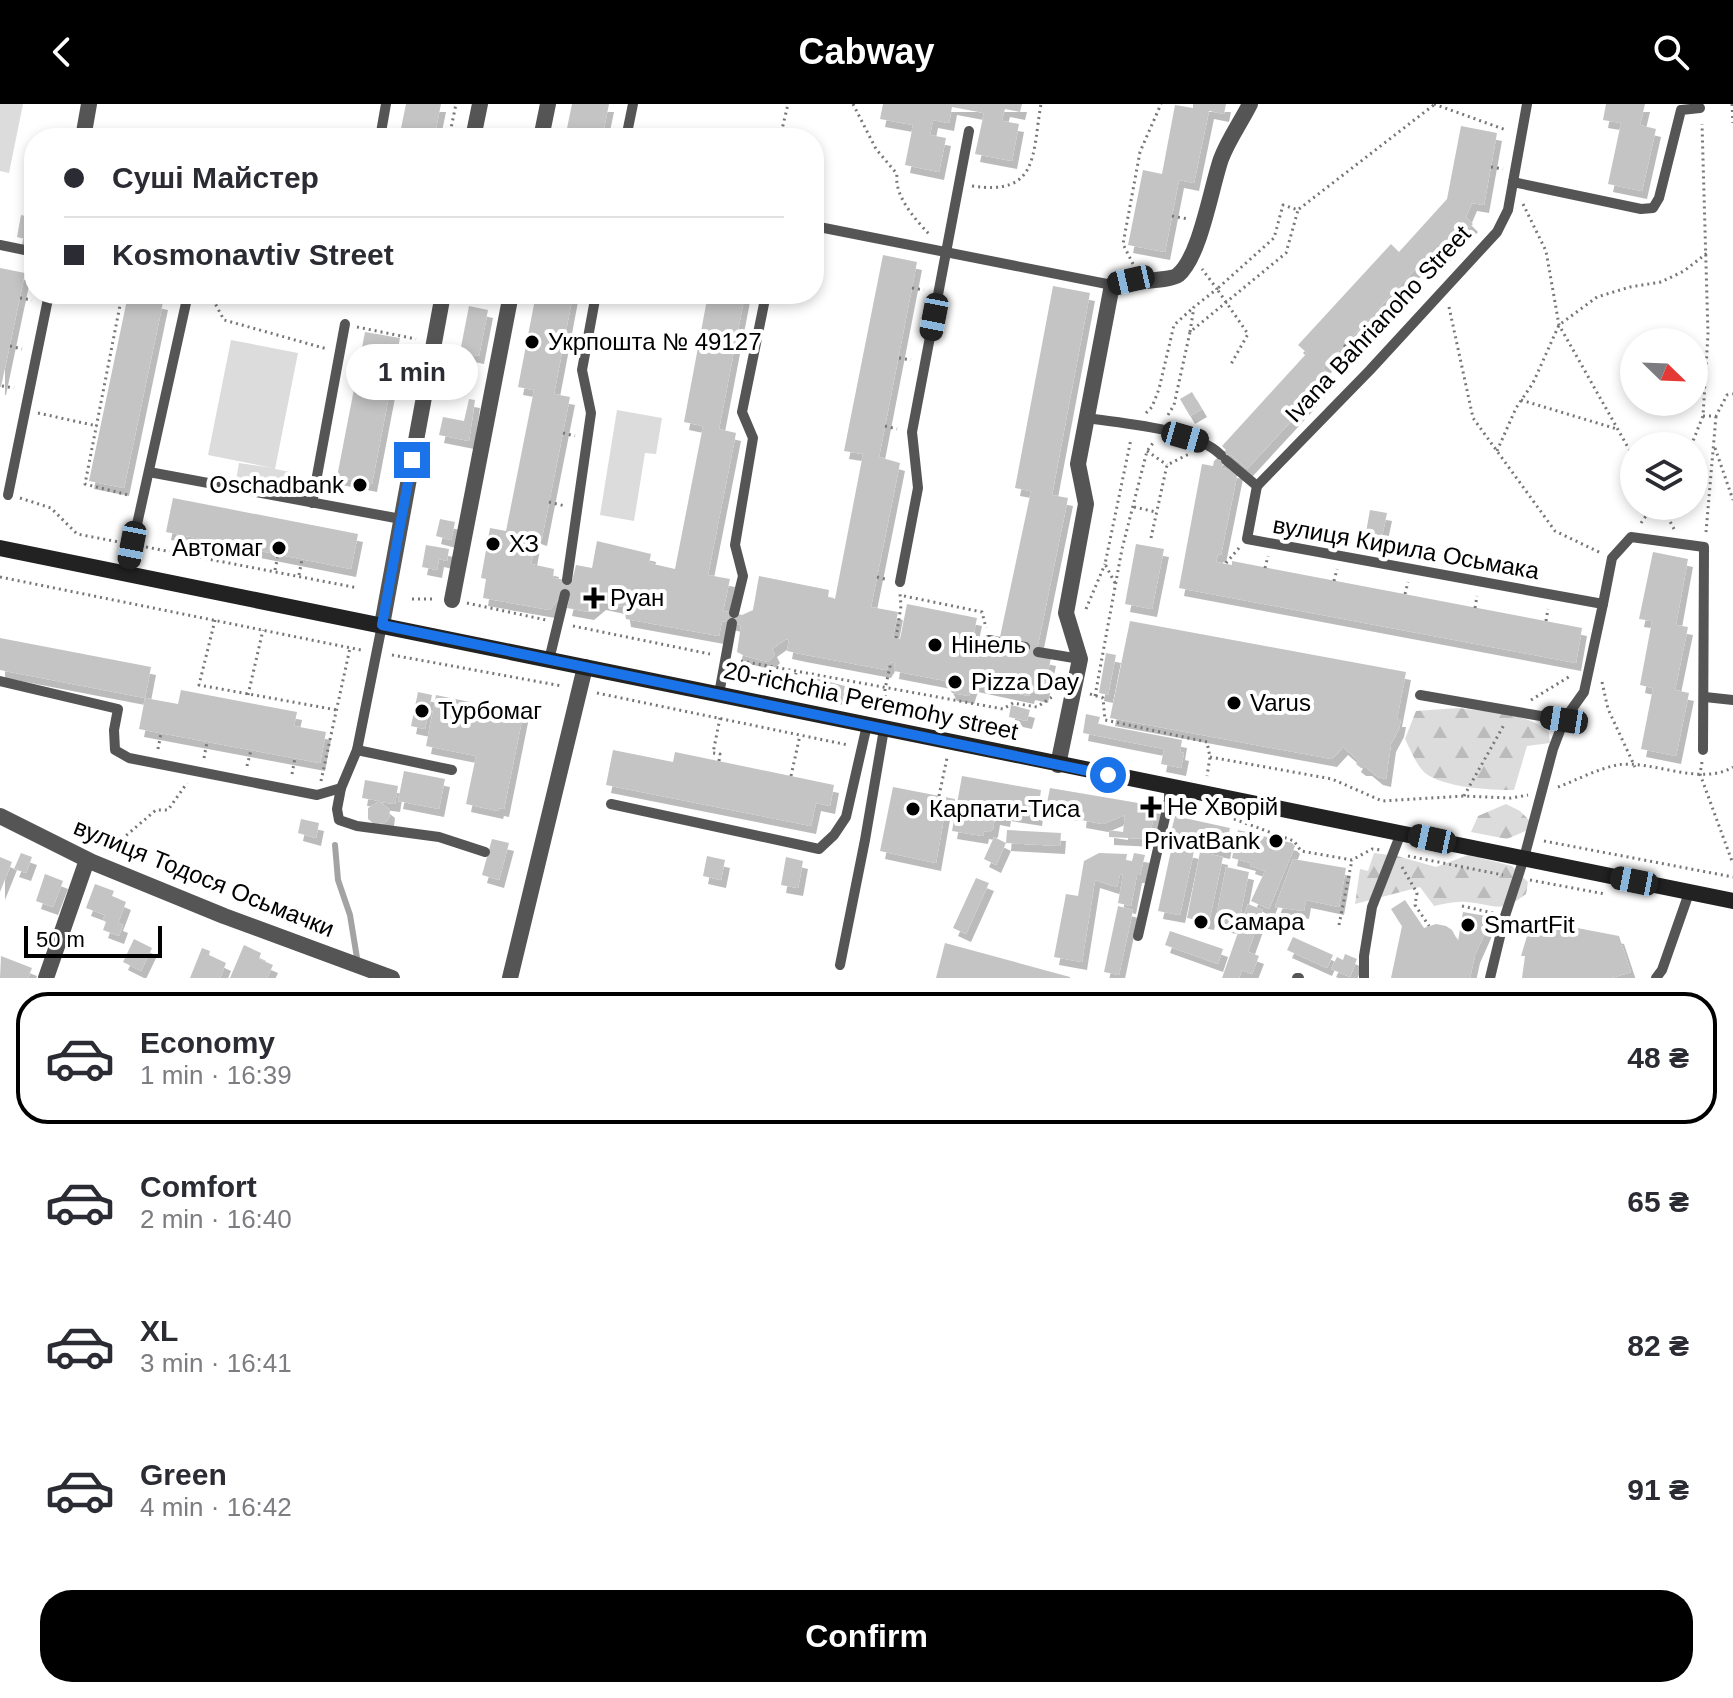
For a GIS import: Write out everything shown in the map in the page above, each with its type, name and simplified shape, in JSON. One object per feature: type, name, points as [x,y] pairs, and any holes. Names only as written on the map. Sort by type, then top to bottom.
[{"type":"street","points":[[85,128],[89,104]]},
{"type":"street","points":[[543,128],[548,104]]},
{"type":"street","points":[[1058,765],[1080,659],[1066,613],[1086,504],[1078,464],[1112,285],[1131,280],[1177,277],[1192,257],[1222,155],[1250,104]]},
{"type":"street","points":[[476,128],[484,106]]},
{"type":"street","points":[[382,625],[441,304]]},
{"type":"street","points":[[452,600],[509,304]]},
{"type":"street","name":"20-richchia Peremohy street","points":[[0,548],[1733,901]]},
{"type":"street","points":[[510,978],[585,667]]},
{"type":"street","name":"вулиця Тодося Осьмачки","points":[[0,816],[89,861],[224,916],[392,978]]},
{"type":"street","points":[[46,978],[89,861]]},
{"type":"lane","points":[[382,128],[386,104]]},
{"type":"lane","points":[[628,128],[633,104]]},
{"type":"lane","name":"Ivana Bahrianoho Street","points":[[1257,486],[1370,370],[1497,232],[1508,210],[1527,104]]},
{"type":"lane","points":[[1513,182],[1641,209],[1653,208],[1659,198],[1681,110],[1700,108]]},
{"type":"lane","points":[[900,582],[918,488],[912,432],[969,131]]},
{"type":"lane","points":[[824,228],[1112,285]]},
{"type":"lane","points":[[0,245],[24,250]]},
{"type":"lane","points":[[8,495],[47,304]]},
{"type":"lane","points":[[126,574],[186,304]]},
{"type":"lane","points":[[567,580],[591,413],[582,370],[594,304]]},
{"type":"lane","points":[[719,694],[743,576],[735,545],[753,438],[742,412],[764,304]]},
{"type":"lane","points":[[312,503],[345,324]]},
{"type":"lane","name":"вулиця Кирила Осьмака","points":[[1087,418],[1161,431],[1209,444],[1257,486],[1247,539],[1603,604]]},
{"type":"lane","points":[[149,472],[401,519]]},
{"type":"lane","points":[[1490,978],[1505,916],[1564,720],[1584,692],[1612,558],[1631,537],[1704,547],[1703,750]]},
{"type":"lane","points":[[549,660],[565,594]]},
{"type":"lane","points":[[382,625],[357,750],[341,788],[337,809],[339,820],[357,826],[439,837],[485,852]]},
{"type":"lane","points":[[989,640],[1025,647]]},
{"type":"lane","points":[[1038,652],[1080,659]]},
{"type":"lane","points":[[0,681],[118,709],[115,750],[129,758],[317,795],[341,788]]},
{"type":"lane","points":[[1420,695],[1564,720]]},
{"type":"lane","points":[[1705,697],[1732,700]]},
{"type":"lane","points":[[611,804],[819,849],[834,835],[846,817],[867,725]]},
{"type":"lane","points":[[840,965],[884,729]]},
{"type":"lane","points":[[357,750],[452,770]]},
{"type":"lane","points":[[1138,936],[1169,800],[1169,787]]},
{"type":"lane","points":[[1364,978],[1364,956],[1372,907],[1401,833]]},
{"type":"lane","points":[[1656,978],[1662,970],[1689,893]]},
{"type":"path","points":[[451,128],[456,104]]},
{"type":"path","points":[[782,128],[788,104]]},
{"type":"path","points":[[853,104],[876,149],[897,174],[896,184],[913,217],[945,251]]},
{"type":"path","points":[[960,184],[1000,188],[1026,175],[1041,104]]},
{"type":"path","points":[[1131,280],[1133,262],[1123,244],[1140,152],[1161,104]]},
{"type":"path","points":[[1190,332],[1286,253],[1298,210],[1434,104],[1521,135]]},
{"type":"path","points":[[1732,104],[1733,123]]},
{"type":"path","points":[[1700,108],[1704,138],[1708,328]]},
{"type":"path","points":[[1513,182],[1546,251],[1559,325],[1620,434]]},
{"type":"path","points":[[1073,638],[1105,564],[1134,426],[1152,407],[1174,325],[1274,238],[1283,205],[1298,210]]},
{"type":"path","points":[[1497,451],[1559,325],[1597,297],[1661,282],[1684,271],[1707,253]]},
{"type":"path","points":[[1205,273],[1248,334],[1231,364]]},
{"type":"path","points":[[1446,288],[1473,418],[1555,531],[1612,558]]},
{"type":"path","points":[[1392,293],[1418,318]]},
{"type":"path","points":[[120,304],[85,484],[143,499]]},
{"type":"path","points":[[215,304],[224,320],[340,353]]},
{"type":"path","points":[[1095,696],[1122,549],[1147,451],[1174,405],[1194,307]]},
{"type":"path","points":[[345,324],[433,342]]},
{"type":"path","points":[[1344,345],[1370,370]]},
{"type":"path","points":[[1704,547],[1716,416],[1727,395],[1733,394]]},
{"type":"path","points":[[1521,400],[1617,429]]},
{"type":"path","points":[[26,410],[97,426]]},
{"type":"path","points":[[1697,432],[1703,416]]},
{"type":"path","points":[[1708,416],[1716,416]]},
{"type":"path","points":[[1167,465],[1209,444]]},
{"type":"path","points":[[1714,444],[1733,500]]},
{"type":"path","points":[[1147,451],[1167,465]]},
{"type":"path","points":[[1151,538],[1167,465]]},
{"type":"path","points":[[8,495],[51,508],[77,534],[358,588]]},
{"type":"path","points":[[1134,507],[1156,512]]},
{"type":"path","points":[[1631,537],[1643,520]]},
{"type":"path","points":[[1670,520],[1682,543]]},
{"type":"path","points":[[1226,563],[1247,539]]},
{"type":"path","points":[[275,572],[278,555]]},
{"type":"path","points":[[298,577],[302,559]]},
{"type":"path","points":[[1105,564],[1115,584]]},
{"type":"path","points":[[0,577],[862,748]]},
{"type":"path","points":[[896,638],[900,582]]},
{"type":"path","points":[[901,596],[982,612],[989,640]]},
{"type":"path","points":[[412,599],[452,600],[796,672],[1003,709],[1013,703],[1037,707],[1053,695],[1074,690],[1103,698],[1105,720],[1207,742],[1210,757],[1206,781]]},
{"type":"path","points":[[215,620],[199,685],[337,710]]},
{"type":"path","points":[[248,695],[263,630]]},
{"type":"path","points":[[317,795],[350,648]]},
{"type":"path","points":[[1592,661],[1601,680],[1608,709],[1635,767]]},
{"type":"path","points":[[884,729],[885,689],[891,662]]},
{"type":"path","points":[[794,682],[796,672]]},
{"type":"path","points":[[719,761],[720,754],[713,753],[720,718]]},
{"type":"path","points":[[791,776],[800,735]]},
{"type":"path","points":[[1210,757],[1332,779],[1382,801],[1464,796],[1511,798],[1541,793],[1618,765],[1700,774],[1723,773],[1733,767]]},
{"type":"path","points":[[939,796],[947,758]]},
{"type":"path","points":[[89,861],[122,841],[156,810],[168,810],[195,771]]},
{"type":"path","points":[[1700,774],[1733,864]]},
{"type":"path","points":[[1227,816],[1294,841],[1301,851],[1352,860],[1372,849],[1609,895]]},
{"type":"path","points":[[1529,838],[1733,877]]},
{"type":"path","points":[[1395,853],[1417,893],[1415,905],[1429,926]]},
{"type":"path","points":[[1339,925],[1352,860]]},
{"type":"path","points":[[1462,906],[1505,916]]},
{"type":"green space","points":[[0,104],[23,104],[9,173],[0,171]]},
{"type":"green space","points":[[231,340],[298,353],[275,469],[290,472],[285,495],[235,486],[239,463],[273,468],[208,455]]},
{"type":"green space","points":[[617,410],[662,418],[656,454],[645,453],[634,521],[600,515]]},
{"type":"green space","points":[[1458,708],[1530,720],[1549,732],[1550,743],[1527,746],[1514,790],[1481,789],[1444,782],[1425,773],[1419,766],[1405,739],[1416,711]]},
{"type":"green space","points":[[1506,804],[1520,811],[1531,822],[1528,830],[1507,839],[1471,832],[1478,816]]},
{"type":"green space","points":[[1374,853],[1436,867],[1468,855],[1512,866],[1528,882],[1526,894],[1497,907],[1462,902],[1434,906],[1420,887],[1355,904],[1360,869],[1368,871]]},
{"type":"building","points":[[406,104],[441,104],[436,128],[401,128]]},
{"type":"building","points":[[572,104],[609,104],[604,128],[567,128]]},
{"type":"building","points":[[883,104],[1022,104],[1020,112],[1005,109],[1002,121],[1019,124],[1012,161],[975,154],[984,113],[952,107],[949,123],[933,120],[930,135],[946,138],[939,172],[905,165],[913,125],[880,119]]},
{"type":"building","points":[[1193,104],[1226,104],[1224,114],[1209,111],[1194,183],[1179,180],[1165,252],[1128,245],[1143,170],[1162,174],[1175,105],[1193,108]]},
{"type":"building","points":[[1606,104],[1645,104],[1640,125],[1656,129],[1642,191],[1608,184],[1621,123],[1603,120]]},
{"type":"building","points":[[1461,126],[1497,133],[1484,205],[1472,203],[1466,217],[1473,224],[1425,275],[1417,267],[1323,368],[1332,377],[1247,469],[1231,455],[1223,464],[1221,468],[1238,471],[1221,555],[1218,554],[1216,562],[1232,565],[1232,561],[1582,628],[1576,663],[1179,588],[1202,464],[1213,466],[1226,450],[1222,446],[1307,353],[1298,345],[1391,244],[1399,252],[1447,199]]},
{"type":"building","points":[[21,215],[24,216],[24,239],[17,237]]},
{"type":"building","points":[[883,255],[917,262],[879,457],[900,463],[871,607],[898,612],[893,637],[900,639],[907,604],[977,618],[970,651],[988,655],[990,647],[1024,654],[1025,642],[1000,637],[1031,491],[1015,488],[1053,286],[1090,293],[1052,495],[1068,498],[1038,645],[1037,655],[1051,658],[1043,695],[1030,692],[1029,696],[973,684],[969,696],[952,693],[946,681],[894,671],[895,663],[891,662],[886,670],[787,651],[789,640],[786,639],[772,649],[775,655],[768,662],[737,652],[741,625],[722,621],[719,636],[626,619],[624,607],[601,602],[589,612],[567,608],[570,595],[563,593],[550,610],[483,598],[486,579],[481,578],[490,528],[506,531],[534,390],[518,387],[534,304],[571,304],[554,394],[570,397],[542,538],[536,536],[531,564],[554,569],[553,578],[572,581],[576,565],[592,568],[597,541],[651,554],[649,563],[675,569],[703,426],[684,422],[706,304],[743,304],[719,429],[736,433],[708,575],[730,579],[723,611],[742,615],[753,610],[759,576],[829,590],[828,597],[835,599],[863,454],[844,451]]},
{"type":"building","points":[[0,268],[24,273],[24,278],[0,387]]},
{"type":"building","points":[[126,304],[163,304],[124,488],[89,481]]},
{"type":"building","points":[[469,306],[488,310],[479,356],[460,352]]},
{"type":"building","points":[[365,332],[400,338],[372,484],[337,477]]},
{"type":"building","points":[[1192,392],[1202,409],[1190,416],[1180,399]]},
{"type":"building","points":[[469,399],[475,400],[469,441],[439,435],[443,417],[464,421]]},
{"type":"building","points":[[173,498],[358,534],[351,569],[166,532]]},
{"type":"building","points":[[1370,510],[1387,513],[1381,541],[1365,538]]},
{"type":"building","points":[[440,519],[455,522],[451,540],[436,536]]},
{"type":"building","points":[[1136,544],[1164,549],[1152,609],[1125,604]]},
{"type":"building","points":[[426,545],[449,549],[447,561],[439,559],[437,570],[422,567]]},
{"type":"building","points":[[1653,552],[1688,559],[1676,625],[1688,627],[1675,690],[1689,693],[1676,756],[1641,749],[1653,688],[1640,685],[1652,621],[1639,619]]},
{"type":"building","points":[[1130,621],[1406,672],[1397,719],[1401,719],[1391,744],[1386,779],[1367,768],[1361,768],[1356,764],[1358,760],[1343,747],[1332,759],[1110,718]]},
{"type":"building","points":[[0,638],[151,667],[145,698],[0,670]]},
{"type":"building","points":[[1106,653],[1116,655],[1108,695],[1099,693]]},
{"type":"building","points":[[811,677],[845,686],[842,698],[808,690]]},
{"type":"building","points":[[181,690],[297,712],[294,726],[326,732],[320,763],[139,729],[145,698],[178,704]]},
{"type":"building","name":"Турбомаг","points":[[418,692],[432,695],[425,729],[411,726]]},
{"type":"building","points":[[436,695],[524,710],[504,809],[499,808],[498,811],[466,804],[476,756],[426,746]]},
{"type":"building","points":[[1011,705],[1030,710],[1027,721],[1009,717]]},
{"type":"building","points":[[1086,714],[1100,717],[1098,724],[1182,740],[1180,752],[1184,753],[1181,768],[1161,764],[1164,749],[1083,733]]},
{"type":"building","points":[[613,750],[673,762],[675,752],[834,785],[830,806],[816,803],[811,826],[606,785]]},
{"type":"building","points":[[404,771],[445,779],[439,809],[398,801]]},
{"type":"building","points":[[962,776],[1041,790],[1037,818],[1006,813],[1005,819],[995,817],[993,829],[984,831],[983,836],[952,831]]},
{"type":"building","points":[[365,780],[398,786],[395,804],[380,802],[390,810],[385,823],[374,824],[368,819],[368,808],[380,801],[362,798]]},
{"type":"building","points":[[893,787],[955,799],[952,813],[945,812],[936,863],[880,851]]},
{"type":"building","points":[[1050,788],[1156,806],[1149,839],[1109,837],[1109,830],[1123,832],[1125,815],[1103,824],[1081,820],[1082,810],[1066,812],[1067,807],[1047,803]]},
{"type":"building","points":[[1175,816],[1230,828],[1225,851],[1182,842],[1183,838],[1170,836]]},
{"type":"building","points":[[301,819],[319,823],[316,838],[298,833]]},
{"type":"building","points":[[1007,830],[1061,833],[1060,846],[1006,843]]},
{"type":"building","points":[[1238,830],[1295,846],[1269,909],[1251,901],[1265,871],[1232,858]]},
{"type":"building","points":[[994,837],[1006,843],[996,865],[984,859]]},
{"type":"building","points":[[492,839],[509,843],[499,880],[482,875]]},
{"type":"building","points":[[1172,846],[1194,851],[1180,915],[1158,911]]},
{"type":"building","points":[[1200,852],[1223,857],[1209,922],[1187,918]]},
{"type":"building","points":[[21,853],[32,857],[26,873],[14,869]]},
{"type":"building","points":[[1099,853],[1127,854],[1126,860],[1132,861],[1134,853],[1145,855],[1140,875],[1137,875],[1131,906],[1118,903],[1123,875],[1120,874],[1117,887],[1095,880],[1082,962],[1054,957],[1066,894],[1078,896],[1084,861]]},
{"type":"building","points":[[707,856],[725,860],[721,880],[703,876]]},
{"type":"building","points":[[0,857],[12,862],[0,892]]},
{"type":"building","points":[[786,857],[803,861],[798,888],[781,885]]},
{"type":"building","points":[[1293,859],[1346,868],[1339,907],[1306,900],[1304,911],[1275,907]]},
{"type":"building","points":[[1226,867],[1249,872],[1238,927],[1215,923]]},
{"type":"building","points":[[45,874],[63,881],[53,907],[36,901]]},
{"type":"building","points":[[976,878],[989,883],[966,934],[953,928]]},
{"type":"building","points":[[95,884],[114,891],[112,896],[126,902],[118,923],[123,925],[119,936],[103,930],[105,915],[86,908]]},
{"type":"building","points":[[1405,900],[1424,928],[1436,924],[1446,926],[1458,941],[1463,912],[1492,917],[1475,955],[1470,978],[1391,978],[1402,926],[1391,909]]},
{"type":"building","points":[[1248,904],[1263,910],[1248,952],[1259,956],[1252,974],[1242,970],[1239,978],[1222,978]]},
{"type":"building","points":[[1118,906],[1133,910],[1119,975],[1104,972]]},
{"type":"building","points":[[1551,923],[1619,936],[1631,972],[1611,978],[1522,978],[1525,956],[1521,956],[1527,936],[1538,937]]},
{"type":"building","points":[[1170,931],[1223,949],[1218,964],[1165,945]]},
{"type":"building","points":[[1293,937],[1333,955],[1327,968],[1287,950]]},
{"type":"building","points":[[134,939],[152,948],[141,971],[123,962]]},
{"type":"building","points":[[945,943],[1070,977],[1070,978],[936,978]]},
{"type":"building","points":[[244,945],[261,953],[259,959],[273,965],[267,978],[230,978]]},
{"type":"building","points":[[202,948],[226,963],[220,978],[190,978]]},
{"type":"building","points":[[1345,954],[1357,959],[1350,977],[1331,969],[1337,957],[1343,960]]},
{"type":"building","points":[[1,956],[32,968],[28,978],[0,978]]},
{"type":"waterway","points":[[335,845],[338,880],[350,915],[357,958]]},
{"type":"place","name":"Укрпошта № 49127","points":[[532,342]]},
{"type":"place","name":"Oschadbank","points":[[360,485]]},
{"type":"place","name":"ХЗ","points":[[493,544]]},
{"type":"place","name":"Автомаг","points":[[279,548]]},
{"type":"place","name":"Руан","points":[[594,598]]},
{"type":"place","name":"Нінель","points":[[935,645]]},
{"type":"place","name":"Pizza Day","points":[[955,682]]},
{"type":"place","name":"Varus","points":[[1234,703]]},
{"type":"place","name":"Турбомаг","points":[[422,711]]},
{"type":"place","name":"Не Хворій","points":[[1151,807]]},
{"type":"place","name":"Карпати-Тиса","points":[[913,809]]},
{"type":"place","name":"PrivatBank","points":[[1276,841]]},
{"type":"place","name":"Самара","points":[[1201,922]]},
{"type":"place","name":"SmartFit","points":[[1468,925]]},
{"type":"route","points":[[412,460],[382,625],[1108,775]]}]
